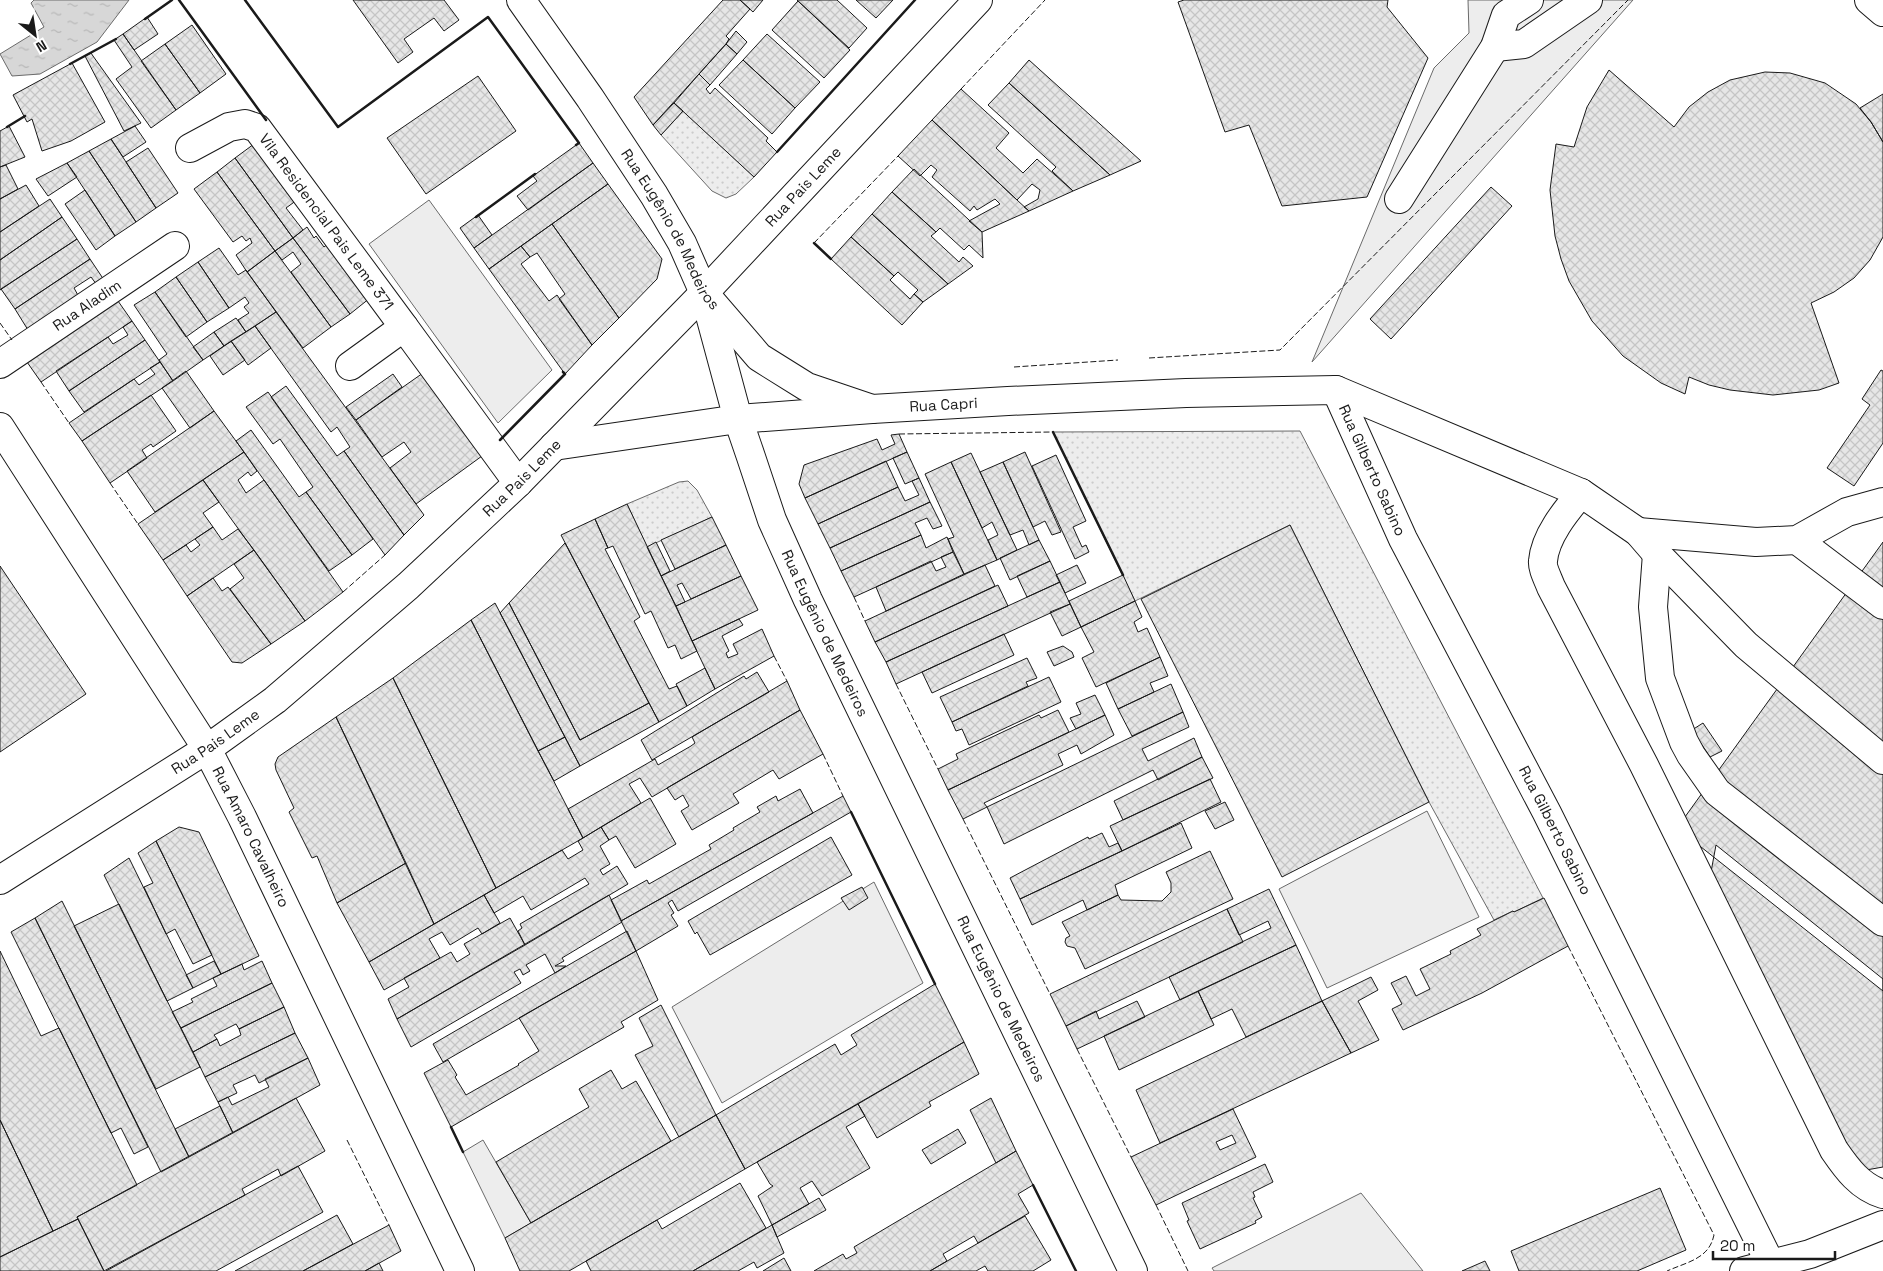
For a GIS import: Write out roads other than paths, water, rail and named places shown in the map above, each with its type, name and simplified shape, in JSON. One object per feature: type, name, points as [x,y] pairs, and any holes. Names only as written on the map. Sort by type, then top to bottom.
[{"type":"main road","name":"Rua Eugênio de Medeiros","points":[[520,0],[590,98],[654,194],[682,243],[704,293],[738,419],[772,520],[808,600],[1133,1271]]},
{"type":"main road","name":"Rua Pais Leme","points":[[0,880],[207,749],[275,700],[408,586],[518,483],[704,293],[978,0]]},
{"type":"main road","points":[[1399,199],[1496,47],[1506,15],[1529,0]]},
{"type":"main road","points":[[1496,47],[1524,44],[1588,0]]},
{"type":"main road","points":[[1869,0],[1883,12]]},
{"type":"main road","name":"Vila Residencial Pais Leme 371","points":[[190,148],[229,128],[245,124],[257,128],[518,483]]},
{"type":"main road","name":"Rua Aladim","points":[[0,364],[175,246]]},
{"type":"main road","points":[[704,293],[759,357],[807,387],[872,409]]},
{"type":"main road","points":[[350,366],[404,327]]},
{"type":"main road","points":[[1336,390],[1581,492],[1638,532],[1746,645],[1883,760]]},
{"type":"main road","name":"Rua Capri","points":[[554,446],[738,419],[872,409],[1176,393],[1336,390]]},
{"type":"main road","name":"Rua Gilberto Sabino","points":[[1336,390],[1403,539],[1547,813],[1773,1267]]},
{"type":"main road","name":"Rua Amaro Cavalheiro","points":[[0,427],[207,749],[246,826],[460,1271]]},
{"type":"main road","points":[[1581,492],[1561,517],[1550,539],[1542,562],[1551,587],[1644,765],[1834,1150],[1854,1178],[1875,1192],[1883,1194]]},
{"type":"main road","points":[[1638,532],[1756,542],[1797,540],[1848,512],[1883,502]]},
{"type":"main road","points":[[1797,540],[1883,605]]},
{"type":"main road","points":[[1657,554],[1653,606],[1660,678],[1690,755],[1717,792],[1883,922]]},
{"type":"main road","points":[[1744,1271],[1773,1267],[1883,1225]]},
{"type":"water","points":[[34,0],[129,0],[97,42],[40,74],[12,76],[0,54],[44,27],[31,3]]}]
